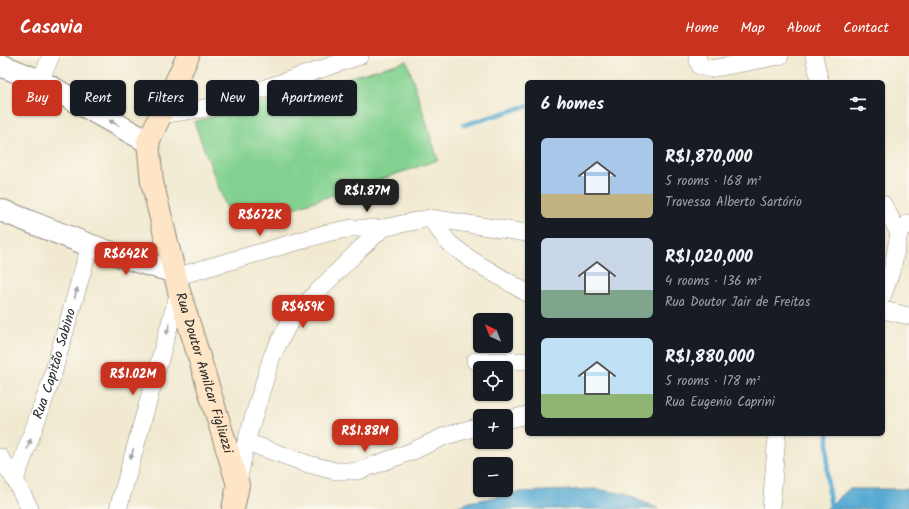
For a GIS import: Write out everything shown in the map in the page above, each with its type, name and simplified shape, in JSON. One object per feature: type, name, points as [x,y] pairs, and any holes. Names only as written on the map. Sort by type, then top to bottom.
[{"type":"main road","name":"Rua Doutor Amilcar Figliuzzi","points":[[177,80],[188,56]]},
{"type":"main road","name":"Rua Doutor Amilcar Figliuzzi","points":[[160,116],[148,142],[152,182],[175,280],[238,485]]},
{"type":"main road","points":[[233,509],[238,485]]},
{"type":"street","points":[[34,78],[51,56]]},
{"type":"street","points":[[198,109],[206,108],[360,56]]},
{"type":"street","points":[[697,56],[700,66],[710,69],[780,56]]},
{"type":"street","points":[[814,56],[820,80]]},
{"type":"street","points":[[0,58],[148,142]]},
{"type":"street","points":[[0,65],[34,78]]},
{"type":"street","points":[[885,206],[904,228],[885,288]]},
{"type":"street","points":[[1,212],[144,264],[175,280],[327,233],[352,228],[384,228],[430,218],[525,233]]},
{"type":"street","points":[[430,218],[449,243],[490,272],[525,292]]},
{"type":"street","points":[[238,485],[246,442],[272,356],[288,325],[323,285],[384,228]]},
{"type":"street","name":"Rua Capitão Sabino","points":[[15,480],[50,384],[90,245]]},
{"type":"street","points":[[118,509],[175,280]]},
{"type":"street","points":[[885,310],[907,315]]},
{"type":"street","points":[[513,361],[525,361]]},
{"type":"street","points":[[513,418],[525,415]]},
{"type":"street","points":[[246,442],[315,466],[335,471],[358,471],[413,451],[444,436],[473,428]]},
{"type":"street","points":[[771,509],[777,436]]},
{"type":"street","points":[[0,457],[15,480],[30,509]]},
{"type":"green space","points":[[407,61],[438,160],[234,228],[194,122],[215,116],[259,116],[259,103],[267,101],[267,116],[357,116],[357,80],[341,80]]},
{"type":"water","points":[[595,489],[625,494],[659,509],[450,509],[470,502],[496,497],[513,497],[513,494]]},
{"type":"water","points":[[849,489],[909,489],[909,509],[826,509]]},
{"type":"waterway","points":[[464,125],[525,107]]},
{"type":"waterway","points":[[828,436],[828,491],[832,509]]}]
